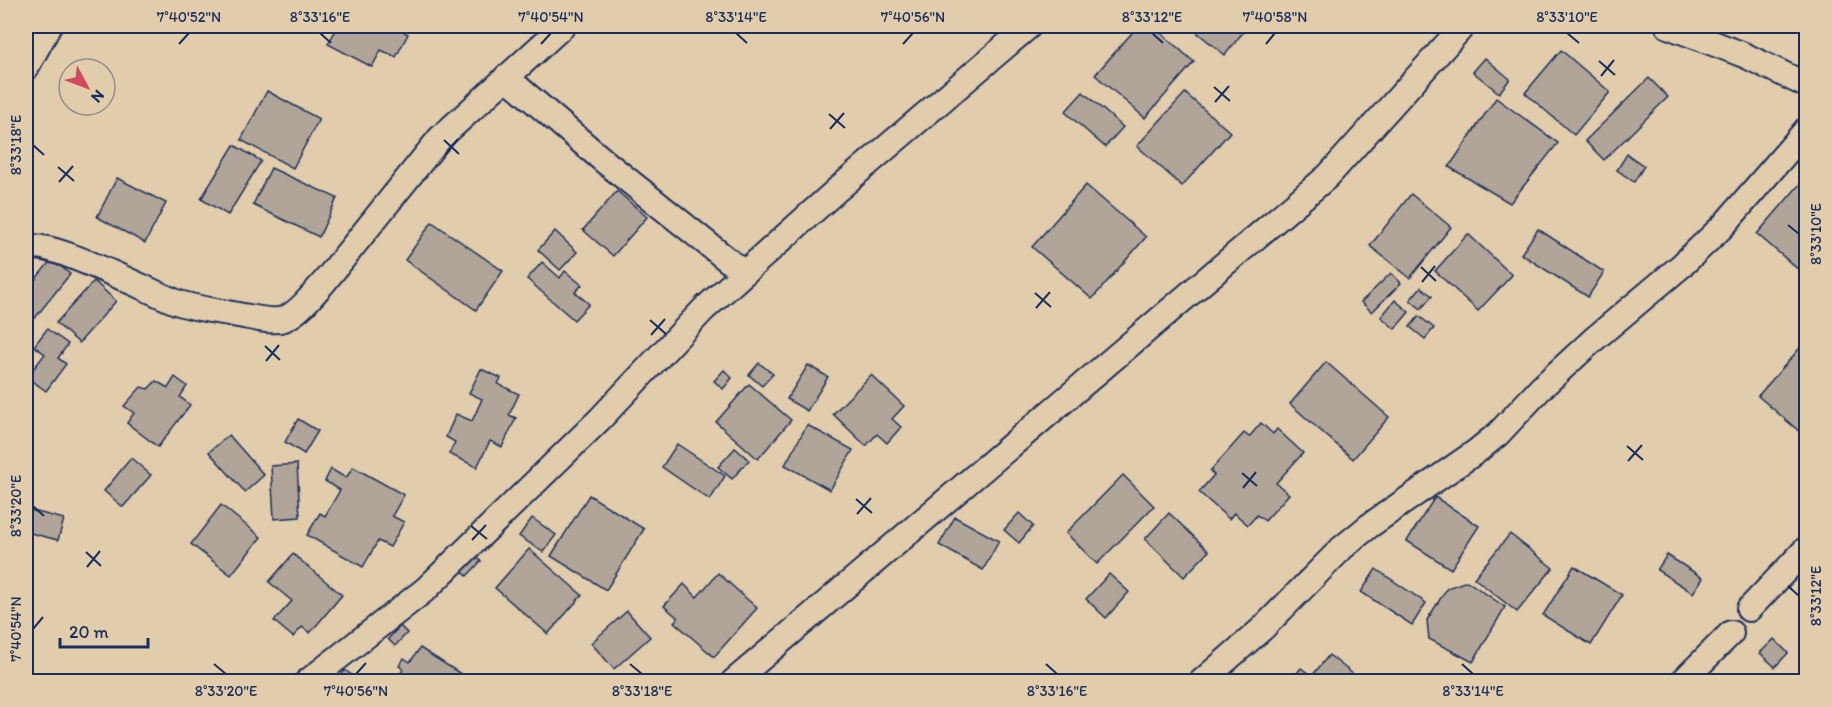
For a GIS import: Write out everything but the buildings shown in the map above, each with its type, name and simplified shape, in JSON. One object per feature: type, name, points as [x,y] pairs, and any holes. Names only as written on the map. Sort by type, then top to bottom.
[{"type":"street","points":[[26,68],[49,26]]},
{"type":"street","points":[[26,249],[30,246],[40,246],[69,255],[180,303],[247,317],[284,319],[304,304],[325,281],[440,138],[563,26]]},
{"type":"street","points":[[307,681],[426,589],[600,419],[704,309],[838,189],[1029,26]]},
{"type":"street","points":[[733,681],[1328,176],[1463,26]]},
{"type":"street","points":[[1668,26],[1744,55],[1806,85]]},
{"type":"street","points":[[506,77],[604,161],[744,273]]},
{"type":"street","points":[[1201,681],[1263,628],[1342,548],[1360,533],[1498,434],[1542,387],[1723,226],[1806,130]]},
{"type":"street","points":[[1749,609],[1806,549]]},
{"type":"street","points":[[1682,681],[1731,633]]}]
